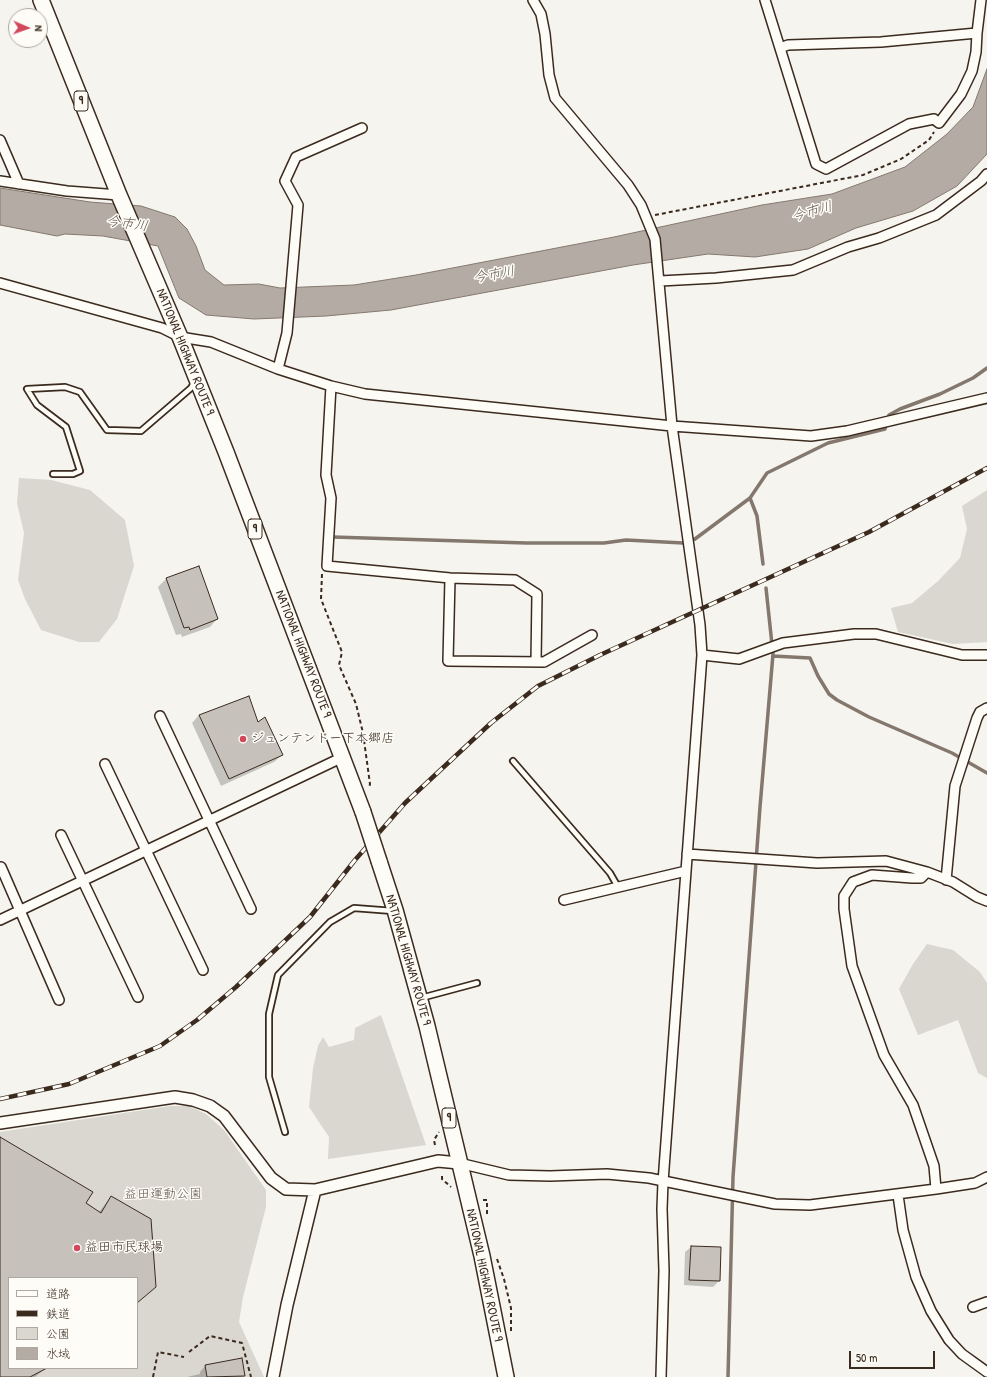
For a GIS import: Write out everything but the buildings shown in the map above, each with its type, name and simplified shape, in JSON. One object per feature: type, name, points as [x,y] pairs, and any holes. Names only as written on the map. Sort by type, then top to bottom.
[{"type":"highway","name":"NATIONAL HIGHWAY ROUTE 9","points":[[42,0],[120,198],[180,337],[363,812],[395,910],[419,999],[482,1256],[506,1377]]},
{"type":"street","points":[[533,0],[542,21],[549,75],[555,98],[628,185],[647,217],[655,239],[672,426],[700,625],[702,655],[663,1182],[664,1271],[662,1377]]},
{"type":"street","points":[[765,0],[816,164],[826,169],[908,124],[934,119],[939,124],[961,94],[972,71],[976,52],[981,0]]},
{"type":"street","points":[[780,48],[788,44],[881,42],[977,33]]},
{"type":"street","points":[[278,369],[287,328],[293,275],[298,205],[285,182],[296,157],[362,128]]},
{"type":"street","points":[[0,140],[19,184]]},
{"type":"street","points":[[660,281],[716,278],[793,270],[848,247],[879,238],[936,215],[981,181],[987,174]]},
{"type":"street","points":[[0,181],[120,198]]},
{"type":"street","points":[[0,283],[162,328],[180,337],[211,342],[278,369],[331,386],[365,394],[672,426],[811,436],[854,430],[987,398]]},
{"type":"street","points":[[331,386],[326,475],[330,498],[327,566],[450,578],[515,580],[537,594],[536,662]]},
{"type":"street","points":[[450,578],[448,661],[544,662],[592,635]]},
{"type":"street","points":[[702,655],[739,659],[783,643],[854,634],[876,634],[962,655],[987,655]]},
{"type":"street","points":[[946,880],[955,786],[977,718],[980,712],[987,708]]},
{"type":"street","points":[[160,716],[208,821],[251,909]]},
{"type":"street","points":[[0,920],[343,758]]},
{"type":"street","points":[[105,764],[145,851],[203,970]]},
{"type":"street","points":[[61,835],[138,997]]},
{"type":"street","points":[[687,854],[817,863],[886,861],[927,872],[987,901]]},
{"type":"street","points":[[1,867],[59,1000]]},
{"type":"street","points":[[564,900],[686,871]]},
{"type":"street","points":[[927,872],[921,878],[872,874],[853,882],[844,896],[844,909],[852,966],[884,1055],[913,1104],[934,1166],[936,1190]]},
{"type":"street","points":[[0,1123],[175,1097],[193,1100],[210,1106],[224,1116],[271,1178],[286,1189],[315,1190],[438,1161],[459,1163],[509,1175],[550,1176],[607,1174],[649,1178],[775,1204],[810,1205],[898,1195],[975,1183],[987,1177]]},
{"type":"street","points":[[273,1377],[287,1305],[315,1190]]},
{"type":"street","points":[[898,1195],[903,1230],[916,1277],[931,1311],[949,1340],[962,1354],[987,1372]]},
{"type":"street","points":[[973,1307],[987,1302]]},
{"type":"lane","points":[[53,474],[73,474],[80,471],[66,427],[37,406],[27,389],[65,387],[80,392],[107,430],[141,431],[191,388],[196,378]]},
{"type":"lane","points":[[513,761],[610,873],[618,887]]},
{"type":"lane","points":[[285,1132],[269,1077],[268,1014],[278,975],[330,922],[354,908],[395,910]]},
{"type":"lane","points":[[419,999],[477,983]]},
{"type":"path","points":[[647,217],[731,200],[814,186],[863,175],[907,155],[929,140],[939,124]]},
{"type":"path","points":[[327,566],[322,573],[321,599],[342,652],[339,665],[356,704],[363,733],[370,784],[367,793]]},
{"type":"path","points":[[435,1145],[434,1140],[439,1131]]},
{"type":"path","points":[[442,1176],[442,1179],[451,1186],[453,1192]]},
{"type":"path","points":[[189,1352],[210,1336],[242,1343],[251,1377]]},
{"type":"path","points":[[153,1377],[158,1352],[184,1357]]},
{"type":"green space","points":[[19,478],[51,480],[90,490],[125,520],[134,566],[117,619],[99,642],[79,642],[41,630],[25,599],[18,580],[24,533],[17,503]]},
{"type":"green space","points":[[987,490],[987,642],[953,644],[898,632],[891,608],[912,603],[938,581],[960,558],[967,529],[962,506]]},
{"type":"green space","points":[[927,944],[953,950],[980,972],[987,983],[987,1078],[978,1073],[958,1020],[918,1035],[899,989],[913,964]]},
{"type":"green space","points":[[381,1015],[426,1145],[328,1159],[329,1137],[309,1107],[313,1068],[318,1046],[323,1037],[329,1047],[354,1040],[355,1028]]},
{"type":"green space","name":"益田運動公園","points":[[170,1106],[189,1106],[206,1114],[224,1130],[266,1190],[266,1207],[243,1297],[239,1322],[264,1377],[0,1377],[0,1132]]},
{"type":"water","name":"今市川","points":[[987,69],[987,154],[957,186],[913,211],[856,228],[808,249],[755,257],[708,254],[633,265],[391,310],[326,316],[254,319],[206,315],[179,298],[158,246],[103,236],[65,234],[57,236],[0,225],[0,188],[90,202],[141,206],[175,217],[187,229],[196,246],[205,270],[224,285],[259,284],[280,288],[354,285],[416,275],[614,237],[762,205],[832,194],[905,167],[947,134],[973,107]]},
{"type":"waterway","points":[[333,537],[526,543],[604,543],[626,540],[683,543],[695,539],[750,498],[767,473],[828,443],[885,429],[889,415],[900,409],[940,394],[973,378],[987,368]]},
{"type":"waterway","points":[[750,498],[757,516],[763,564]]},
{"type":"waterway","points":[[728,1377],[733,1177],[760,807],[773,654],[766,588]]},
{"type":"waterway","points":[[773,656],[810,658],[818,676],[829,694],[837,700],[869,717],[952,753],[987,773]]},
{"type":"railway","points":[[0,1099],[69,1084],[160,1046],[197,1020],[236,987],[310,917],[355,860],[405,803],[491,723],[538,686],[600,655],[869,532],[987,468]]},
{"type":"place","name":"ジュンテンドー下本郷店","points":[[243,739]]},
{"type":"place","name":"益田市民球場","points":[[77,1248]]}]
